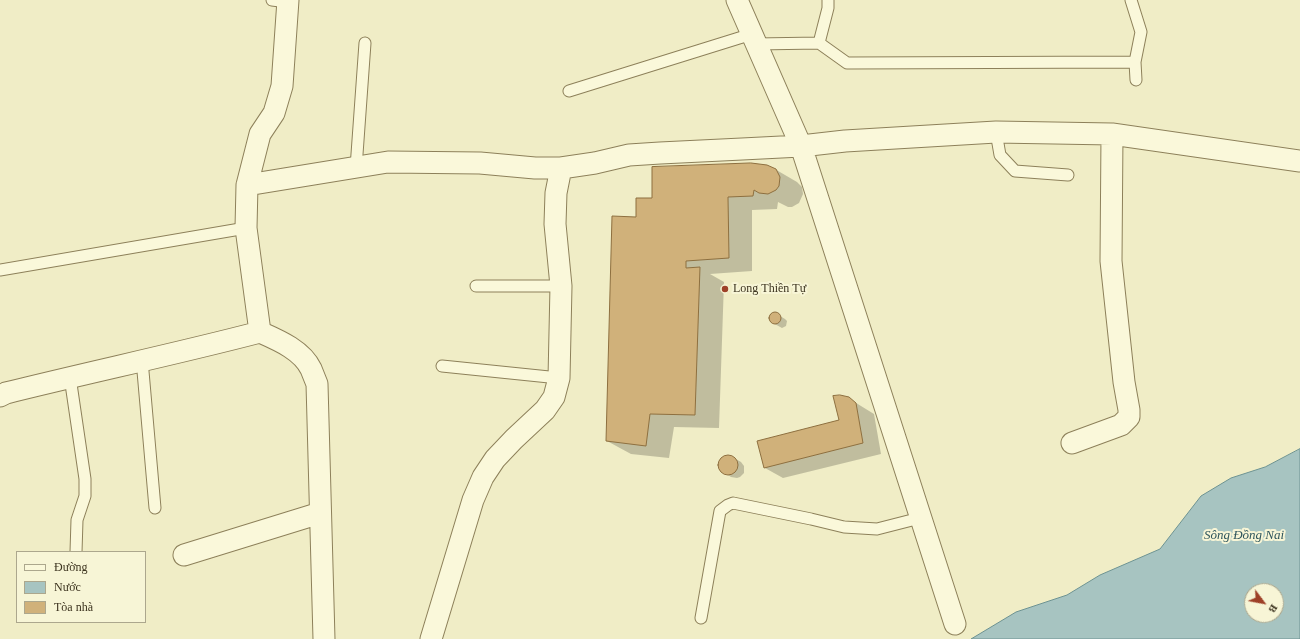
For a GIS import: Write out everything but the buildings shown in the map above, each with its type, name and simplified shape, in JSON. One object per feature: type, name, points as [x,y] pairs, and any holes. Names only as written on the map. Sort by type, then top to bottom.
[{"type":"street","points":[[737,0],[801,146],[955,624]]},
{"type":"street","points":[[260,332],[246,228],[247,185],[260,134],[274,113],[282,86],[282,1]]},
{"type":"street","points":[[247,185],[388,162],[480,163],[535,168],[561,168],[595,163],[629,155],[801,146],[845,141],[996,132],[1112,134],[1300,161]]},
{"type":"street","points":[[1072,443],[1121,425],[1129,417],[1111,261],[1112,134]]},
{"type":"street","points":[[431,639],[473,500],[483,477],[495,458],[545,410],[554,397],[559,378],[561,286],[555,224],[556,193],[561,168]]},
{"type":"street","points":[[0,396],[6,393],[70,377],[260,332],[283,342],[299,354],[311,367],[317,384],[324,639]]},
{"type":"street","points":[[184,555],[320,513]]},
{"type":"lane","points":[[819,43],[828,8],[828,0]]},
{"type":"lane","points":[[1131,0],[1140,32],[1136,62],[1136,80]]},
{"type":"lane","points":[[569,91],[754,39],[819,43],[847,63],[1136,62]]},
{"type":"lane","points":[[356,168],[365,43]]},
{"type":"lane","points":[[996,132],[1000,155],[1015,172],[1068,175]]},
{"type":"lane","points":[[0,270],[246,228]]},
{"type":"lane","points":[[476,286],[561,286]]},
{"type":"lane","points":[[142,360],[155,508]]},
{"type":"lane","points":[[442,366],[559,378]]},
{"type":"lane","points":[[70,377],[86,479],[85,496],[77,520],[76,551]]},
{"type":"lane","points":[[701,618],[720,511],[728,505],[733,503],[761,508],[844,527],[877,529],[920,518]]},
{"type":"water","name":"Sông Đồng Nai","points":[[1300,449],[1300,639],[971,639],[1016,612],[1067,595],[1100,575],[1160,549],[1201,496],[1231,478],[1265,467]]},
{"type":"place","name":"Long Thiền Tự","points":[[725,289]]}]
